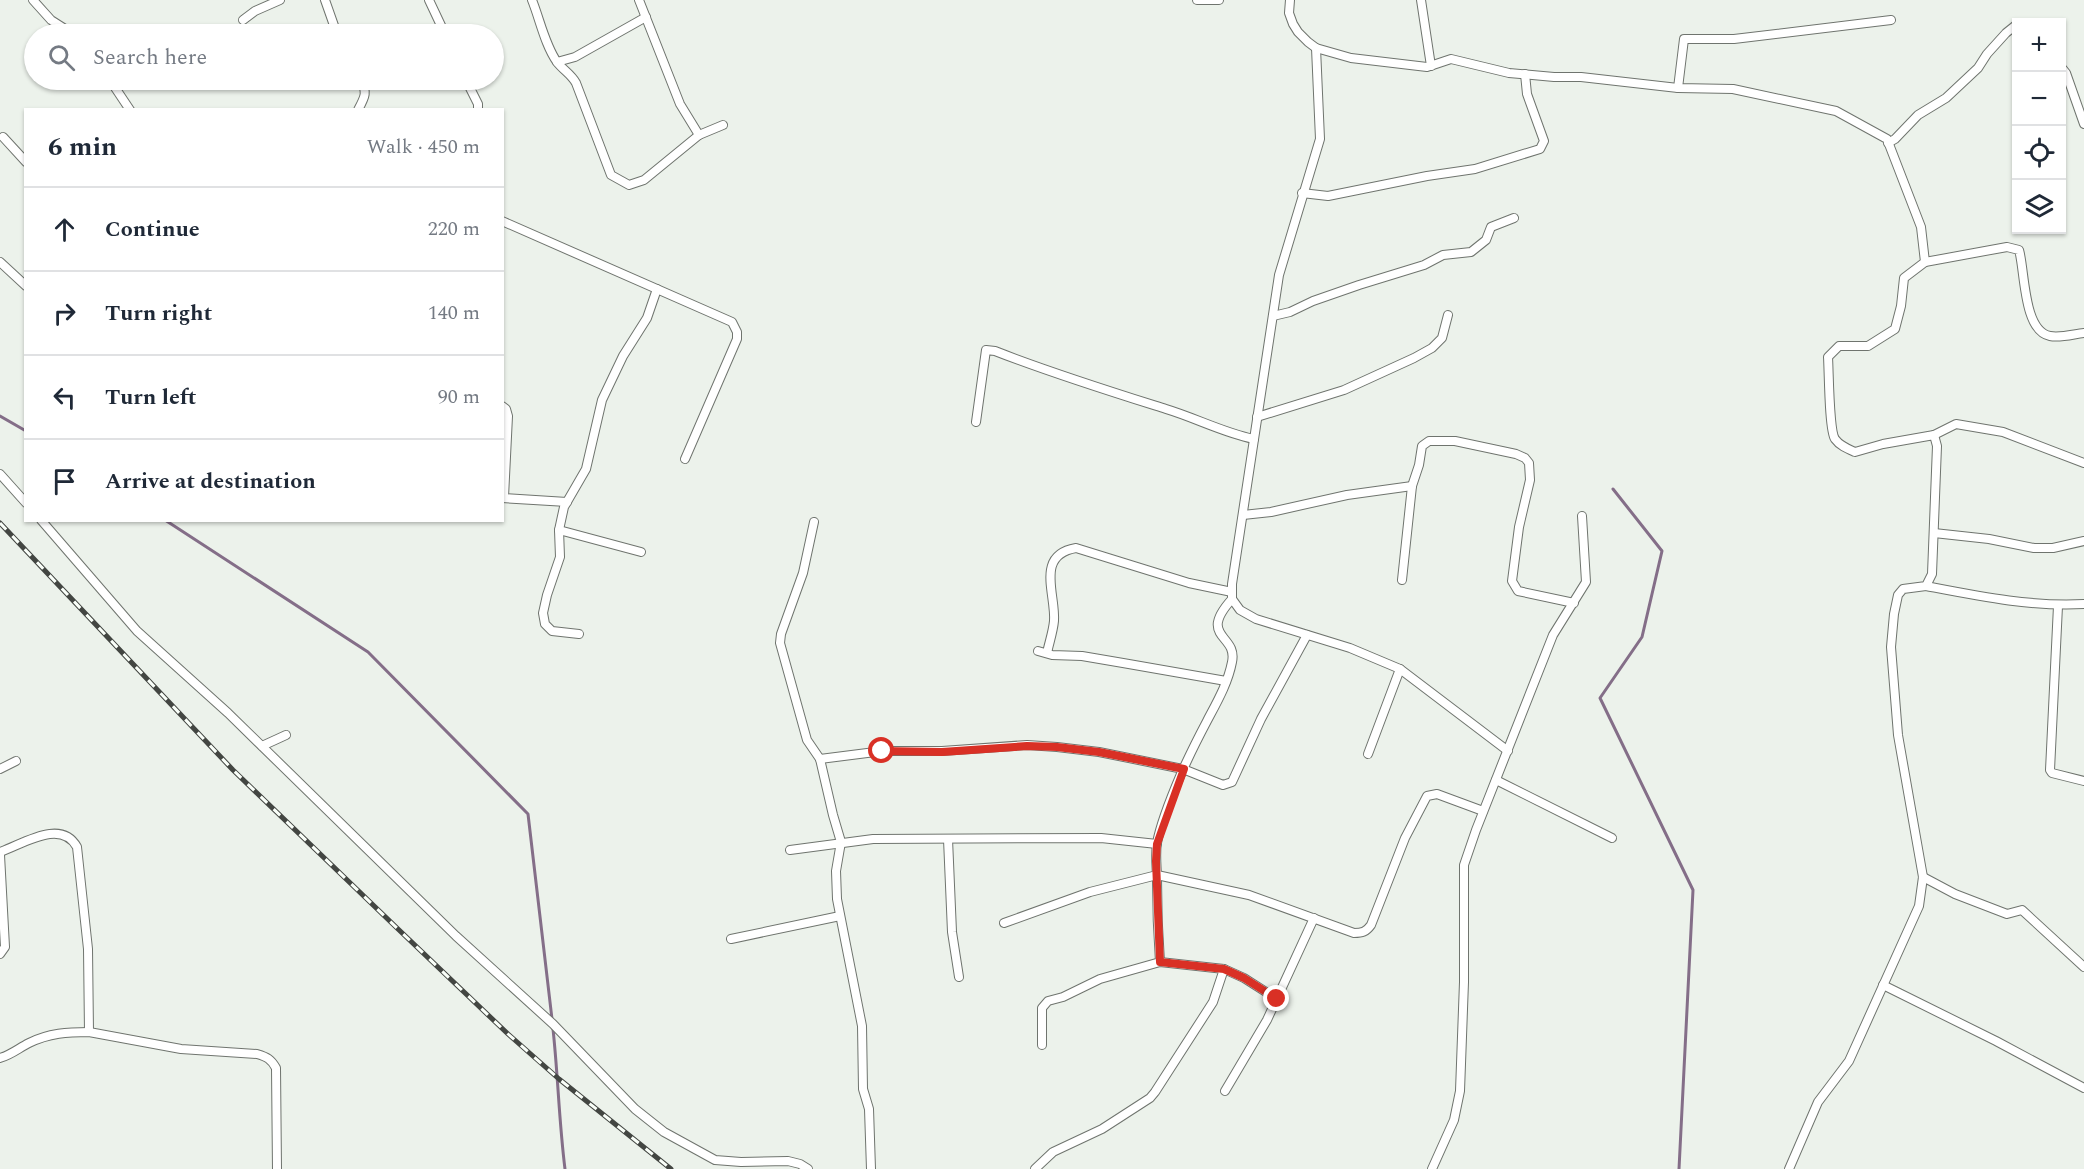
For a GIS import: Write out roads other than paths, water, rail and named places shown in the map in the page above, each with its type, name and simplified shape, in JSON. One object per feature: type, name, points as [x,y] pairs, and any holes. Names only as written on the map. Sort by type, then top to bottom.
[{"type":"street","points":[[33,0],[57,24]]},
{"type":"street","points":[[243,20],[255,11],[280,0]]},
{"type":"street","points":[[325,0],[333,24]]},
{"type":"street","points":[[429,0],[440,24]]},
{"type":"street","points":[[532,0],[557,62],[571,74],[576,83],[604,160],[611,175],[617,180],[629,185],[644,180],[699,135],[723,125]]},
{"type":"street","points":[[639,0],[680,104],[699,135]]},
{"type":"street","points":[[1197,0],[1219,0]]},
{"type":"street","points":[[1290,0],[1290,13],[1298,32],[1316,48],[1351,58],[1417,67],[1431,66],[1451,59],[1525,74],[1581,77],[1678,88],[1733,89],[1836,111],[1887,139],[1921,227],[1925,262]]},
{"type":"street","points":[[1421,0],[1431,66]]},
{"type":"street","points":[[557,62],[575,57],[646,17]]},
{"type":"street","points":[[1678,88],[1684,39],[1734,39],[1891,20]]},
{"type":"street","points":[[1888,143],[1918,116],[1946,98],[1978,68],[2012,28]]},
{"type":"street","points":[[1160,962],[1157,844],[1184,769],[1226,681],[1233,656],[1228,643],[1219,632],[1217,623],[1221,611],[1232,596],[1257,417],[1284,255],[1321,133],[1316,48]]},
{"type":"street","points":[[2065,72],[2084,124]]},
{"type":"street","points":[[1302,193],[1328,196],[1475,169],[1540,148],[1544,141],[1527,94],[1525,74]]},
{"type":"street","points":[[117,90],[129,108]]},
{"type":"street","points":[[359,108],[365,97],[365,90]]},
{"type":"street","points":[[471,90],[478,108]]},
{"type":"street","points":[[3,137],[24,160]]},
{"type":"street","points":[[1273,316],[1290,312],[1313,301],[1359,285],[1424,265],[1443,255],[1471,252],[1486,240],[1491,227],[1514,218]]},
{"type":"street","points":[[504,222],[732,322],[738,332],[736,339],[685,459]]},
{"type":"street","points":[[2084,333],[2052,336],[2045,334],[2038,327],[2027,302],[2019,250],[2014,248],[1925,262],[1904,278],[1901,306],[1895,329],[1868,346],[1839,346],[1828,357],[1833,437],[1842,446],[1856,452],[1883,444],[1934,435],[1956,424],[2003,432],[2084,463]]},
{"type":"street","points":[[0,262],[24,284]]},
{"type":"street","points":[[579,634],[552,631],[545,624],[543,613],[560,558],[560,530],[564,507],[586,469],[602,400],[623,356],[646,318],[657,289]]},
{"type":"street","points":[[1257,417],[1344,390],[1414,358],[1432,348],[1442,338],[1448,315]]},
{"type":"street","points":[[976,422],[986,350],[995,351],[1254,439]]},
{"type":"street","points":[[504,408],[508,416],[504,481]]},
{"type":"street","points":[[1926,586],[1932,574],[1937,446],[1934,435]]},
{"type":"street","points":[[1402,580],[1412,486],[1422,446],[1429,441],[1455,441],[1516,454],[1525,458],[1529,463],[1530,480],[1512,581],[1518,591],[1574,603]]},
{"type":"street","points":[[0,474],[24,501]]},
{"type":"street","points":[[1243,515],[1271,512],[1347,495],[1412,486]]},
{"type":"street","points":[[504,497],[567,502]]},
{"type":"street","points":[[1432,1169],[1454,1120],[1460,1091],[1464,982],[1464,866],[1553,635],[1586,582],[1582,516]]},
{"type":"street","points":[[42,522],[137,631],[262,746],[456,936],[553,1024],[635,1108],[664,1132],[715,1160],[788,1161],[808,1169]]},
{"type":"street","points":[[814,522],[803,573],[781,634],[780,643],[807,740],[820,759],[841,842],[836,871],[840,916],[862,1026],[863,1089],[868,1109],[871,1169]]},
{"type":"street","points":[[560,530],[641,552]]},
{"type":"street","points":[[1934,533],[1989,539],[2034,548],[2053,548],[2084,541]]},
{"type":"street","points":[[1226,681],[1103,659],[1043,652],[1054,623],[1054,608],[1050,591],[1052,563],[1063,550],[1076,549],[1232,596],[1240,610],[1256,619],[1350,648],[1400,669],[1508,751]]},
{"type":"street","points":[[1789,1169],[1818,1102],[1849,1061],[1919,906],[1923,877],[1898,735],[1891,647],[1898,595],[1903,589],[1926,586],[1988,598],[2058,606],[2084,604]]},
{"type":"street","points":[[2058,606],[2050,770],[2057,775],[2084,781]]},
{"type":"street","points":[[820,759],[882,751],[942,752],[1027,746],[1057,747],[1099,752],[1184,769],[1223,785],[1232,782],[1261,718],[1307,635]]},
{"type":"street","points":[[1368,754],[1400,669]]},
{"type":"street","points":[[262,746],[286,735]]},
{"type":"street","points":[[0,769],[16,761]]},
{"type":"street","points":[[1496,780],[1612,838]]},
{"type":"street","points":[[1004,922],[1090,892],[1157,875],[1249,895],[1354,933],[1361,933],[1367,930],[1405,838],[1427,796],[1437,794],[1484,811]]},
{"type":"street","points":[[0,954],[5,947],[0,854],[50,833],[68,836],[77,847],[88,949],[89,1032]]},
{"type":"street","points":[[790,850],[841,842],[873,840],[1101,838],[1157,844]]},
{"type":"street","points":[[948,839],[952,932],[959,977]]},
{"type":"street","points":[[1923,877],[1954,894],[1996,911],[2007,914],[2022,910],[2084,967]]},
{"type":"street","points":[[731,939],[840,916]]},
{"type":"street","points":[[1225,1091],[1267,1020],[1314,918]]},
{"type":"street","points":[[1042,1045],[1042,1008],[1044,1004],[1100,979],[1160,962],[1224,969],[1244,978],[1277,999]]},
{"type":"street","points":[[1035,1169],[1053,1152],[1102,1129],[1150,1098],[1213,1002],[1224,969]]},
{"type":"street","points":[[1883,985],[2084,1088]]},
{"type":"street","points":[[0,1058],[8,1056],[30,1042],[45,1037],[60,1033],[89,1032],[181,1049],[257,1054],[267,1057],[273,1061],[276,1068],[277,1169]]},
{"type":"waterway","points":[[0,416],[24,430]]},
{"type":"waterway","points":[[1613,489],[1662,551],[1642,637],[1600,698],[1693,890],[1679,1169]]},
{"type":"waterway","points":[[168,522],[368,652],[528,814],[552,1019]]},
{"type":"waterway","points":[[553,1029],[565,1169]]},
{"type":"railway","points":[[0,523],[233,770],[398,929],[508,1034],[559,1079],[671,1169]]}]
